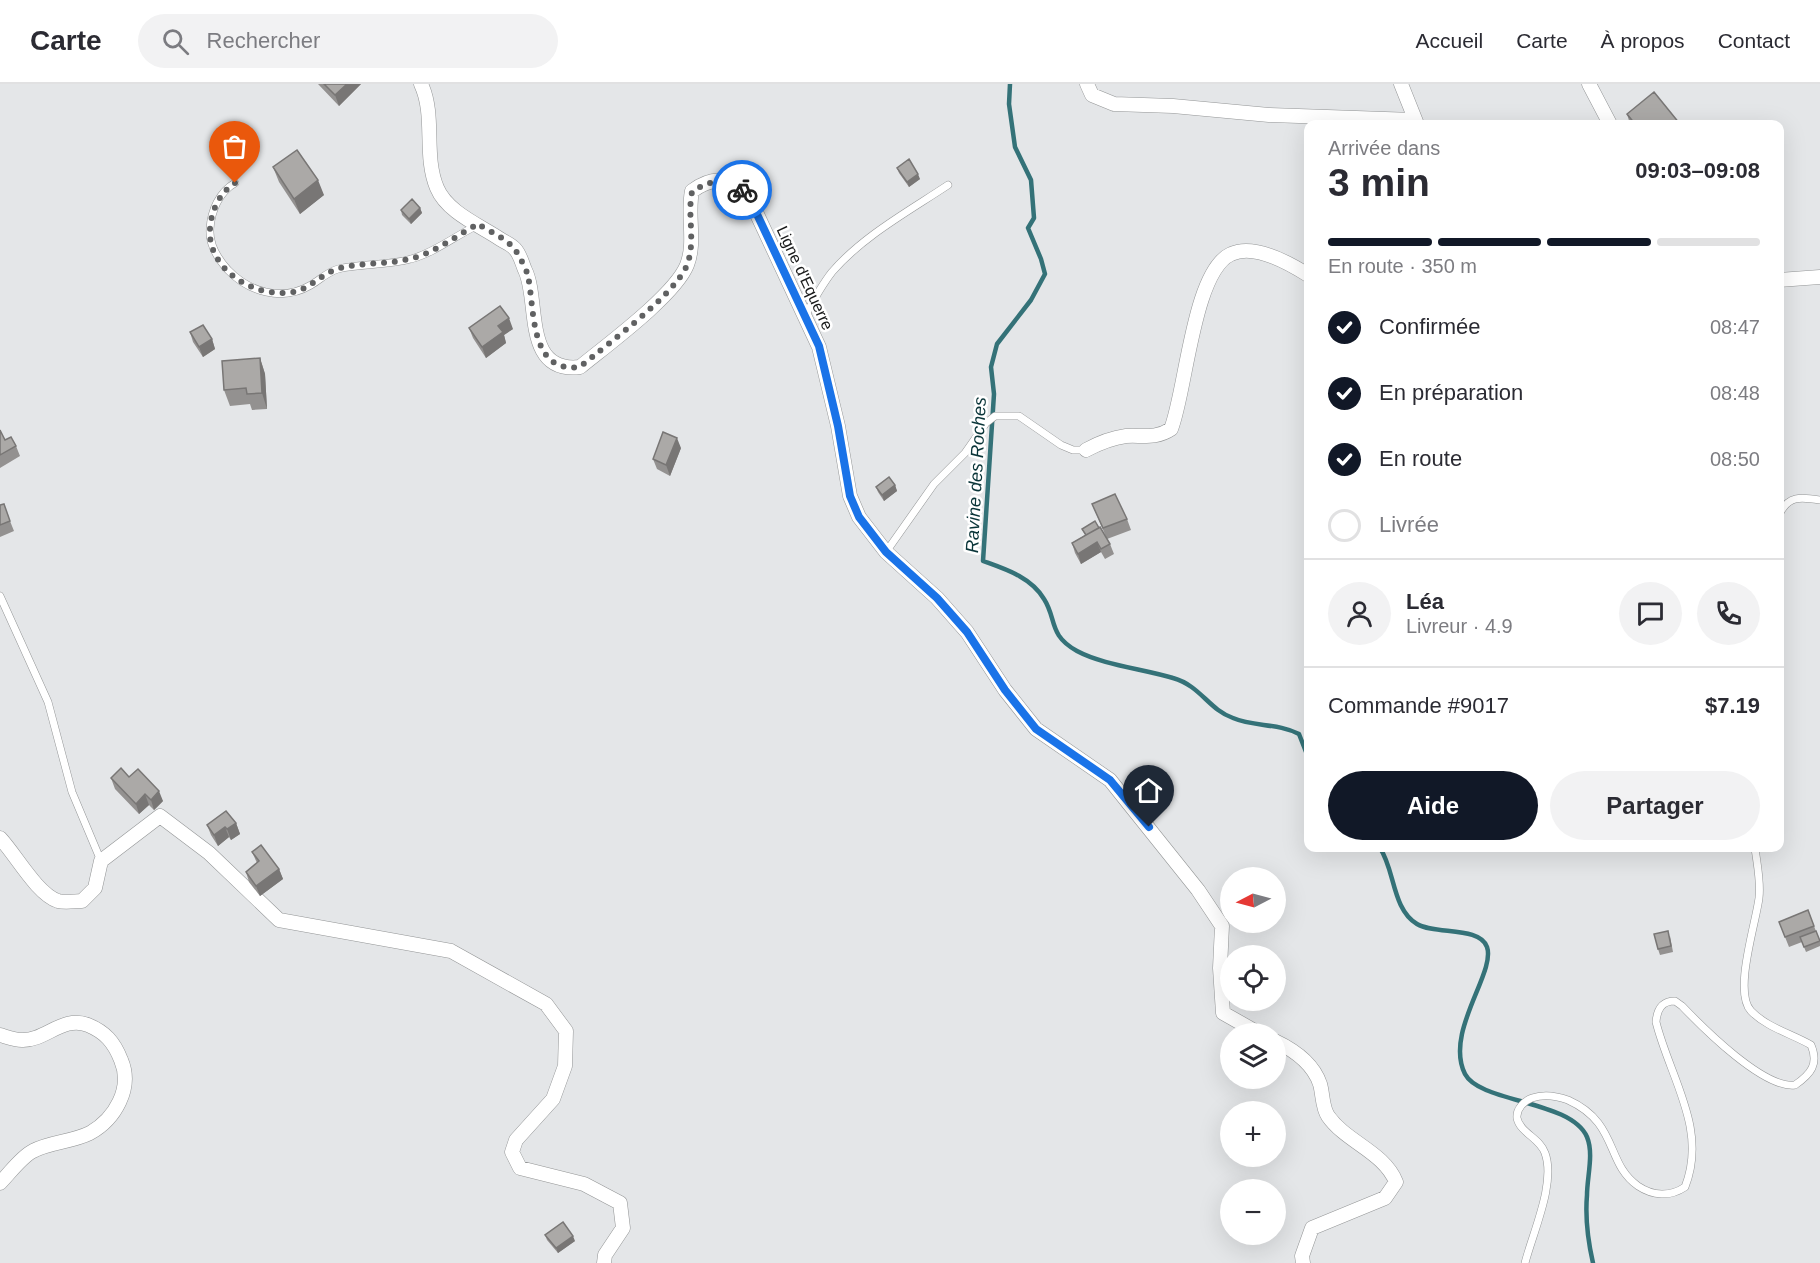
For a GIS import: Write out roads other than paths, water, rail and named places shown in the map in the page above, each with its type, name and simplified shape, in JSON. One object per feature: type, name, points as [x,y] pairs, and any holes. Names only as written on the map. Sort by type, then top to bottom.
[{"type":"street","name":"Ligne d'Equerre","points":[[421,84],[427,97],[432,167],[437,188],[449,207],[515,248],[528,274],[533,322],[537,332],[549,360],[566,369],[580,367],[668,291],[687,266],[691,243],[689,207],[692,192],[706,182],[727,182],[742,190],[755,210],[819,346],[838,426],[850,496],[859,517],[886,552],[937,598],[967,632],[1005,690],[1036,729],[1110,780],[1198,890],[1222,926],[1220,968],[1223,1013],[1241,1023]]},
{"type":"street","points":[[1087,84],[1092,94],[1114,104],[1374,120]]},
{"type":"street","points":[[1401,84],[1415,120]]},
{"type":"street","points":[[1589,84],[1608,120]]},
{"type":"street","points":[[1086,450],[1104,441],[1127,436],[1148,437],[1171,429],[1192,335],[1203,301],[1215,268],[1229,254],[1239,252],[1260,254],[1287,262],[1304,273]]},
{"type":"street","points":[[1784,280],[1820,277]]},
{"type":"street","points":[[0,838],[16,854],[41,890],[59,902],[82,901],[95,888],[101,861],[160,816],[209,853],[279,920],[451,951],[546,1004],[566,1031],[565,1066],[553,1099],[516,1140],[512,1152],[520,1168],[584,1184],[620,1203],[623,1228],[605,1255],[604,1263]]},
{"type":"street","points":[[0,1035],[22,1040],[37,1038],[61,1025],[85,1024],[105,1033],[116,1048],[124,1065],[125,1081],[122,1099],[113,1113],[90,1132],[31,1151],[0,1183]]},
{"type":"street","points":[[1286,1046],[1298,1051],[1320,1083],[1326,1114],[1346,1135],[1390,1168],[1396,1182],[1385,1197],[1312,1228],[1302,1256],[1303,1263]]},
{"type":"lane","points":[[235,183],[226,188],[219,200],[211,218],[209,234],[217,258],[243,285],[260,291],[279,294],[294,292],[310,286],[335,270],[411,259],[478,224]]},
{"type":"lane","points":[[805,316],[833,271],[880,230],[948,185]]},
{"type":"lane","points":[[886,552],[934,484],[965,453],[986,423],[995,416],[1019,416],[1061,445],[1073,450],[1086,450]]},
{"type":"lane","points":[[1784,505],[1791,499],[1803,497],[1820,500]]},
{"type":"lane","points":[[0,596],[48,702],[72,792],[101,861]]},
{"type":"lane","points":[[1525,1263],[1549,1176],[1545,1151],[1519,1124],[1518,1109],[1529,1099],[1551,1096],[1583,1107],[1600,1122],[1619,1161],[1637,1185],[1663,1195],[1677,1193],[1685,1187],[1694,1149],[1692,1124],[1656,1022],[1656,1013],[1663,1005],[1675,1002],[1682,1006],[1730,1051],[1778,1084],[1795,1085],[1811,1071],[1815,1064],[1811,1045],[1764,1022],[1750,1011],[1746,1003],[1747,961],[1759,896],[1755,852]]},
{"type":"waterway","name":"Ravine des Roches","points":[[1010,84],[1009,104],[1015,147],[1031,180],[1034,218],[1028,228],[1045,274],[1031,300],[997,344],[991,367],[994,394],[983,561],[1025,579],[1039,591],[1048,606],[1057,633],[1077,651],[1087,656],[1183,682],[1224,714],[1241,721],[1283,728],[1299,734],[1304,747]]},
{"type":"waterway","name":"Ravine des Roches","points":[[1382,852],[1398,899],[1409,917],[1425,927],[1476,936],[1483,940],[1487,947],[1488,958],[1465,1022],[1461,1040],[1460,1058],[1465,1074],[1474,1084],[1488,1091],[1545,1108],[1563,1116],[1578,1125],[1587,1137],[1590,1158],[1586,1204],[1588,1238],[1593,1263]]}]
